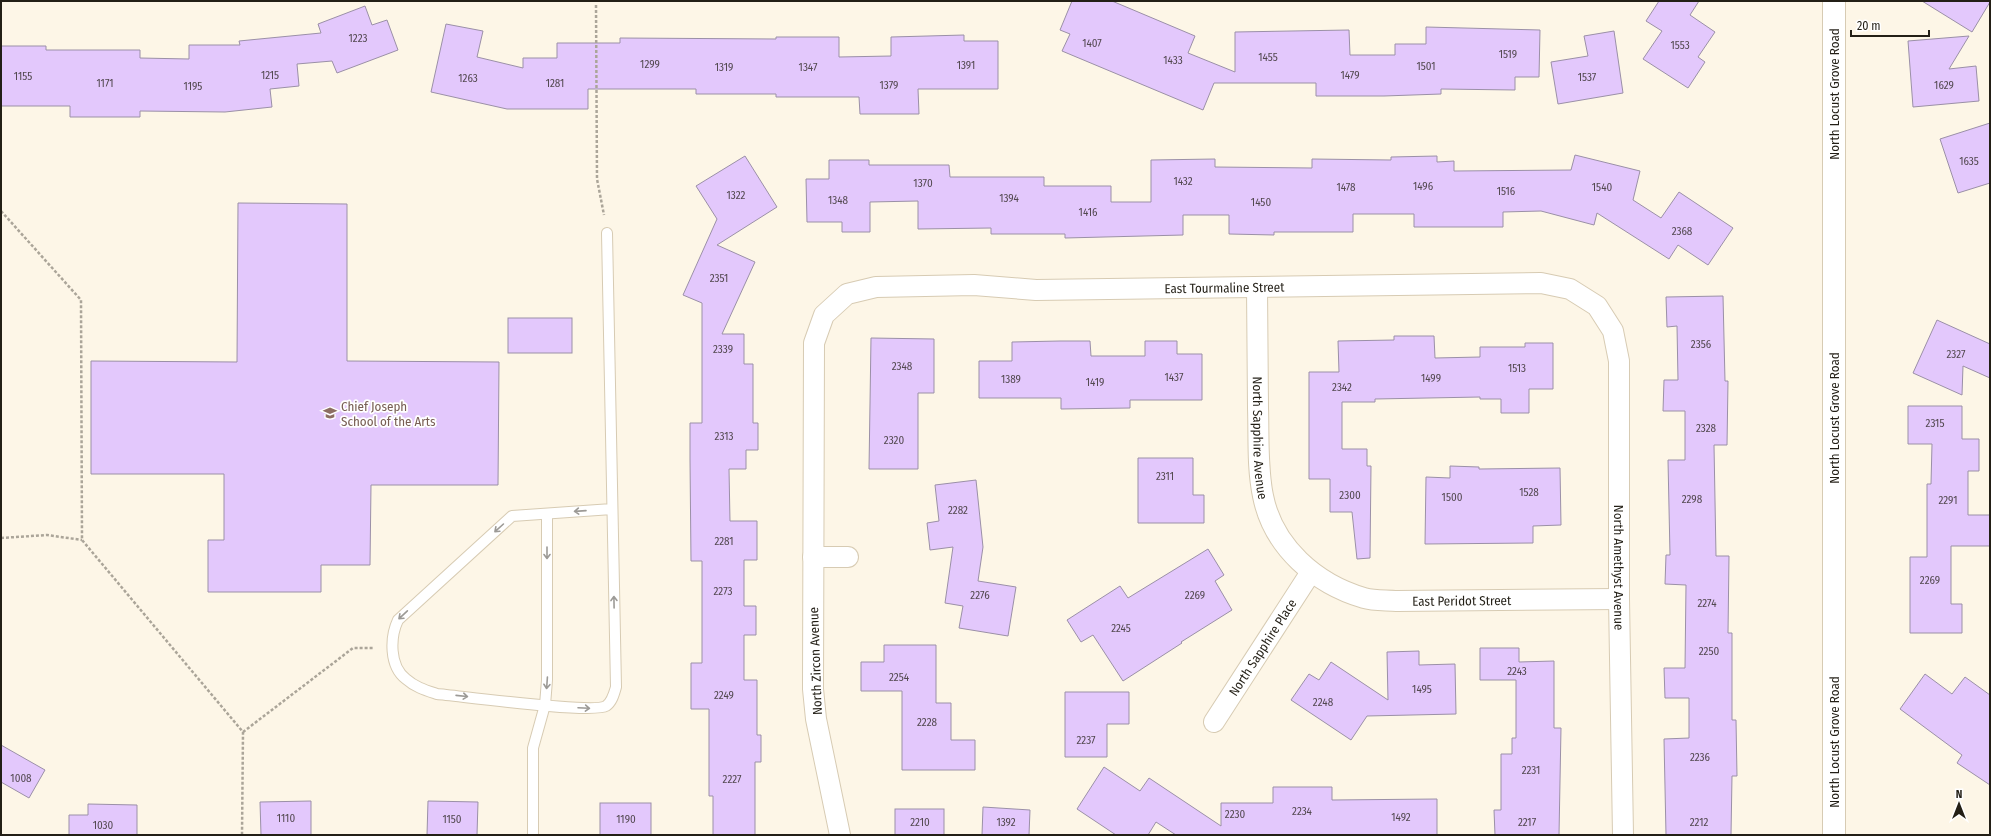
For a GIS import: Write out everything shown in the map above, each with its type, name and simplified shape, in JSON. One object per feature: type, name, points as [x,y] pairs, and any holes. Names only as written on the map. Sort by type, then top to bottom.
[{"type":"main road","name":"North Locust Grove Road","points":[[1834,1],[1834,835]]},
{"type":"street","name":"East Tourmaline Street","points":[[847,294],[876,286],[974,285],[1036,290],[1541,284],[1570,289],[1597,306]]},
{"type":"street","name":"North Sapphire Avenue","points":[[1257,287],[1259,467],[1263,497],[1277,532],[1289,551],[1311,572]]},
{"type":"street","name":"North Zircon Avenue","points":[[840,835],[816,719],[813,689],[814,343],[824,315],[847,294]]},
{"type":"street","name":"North Amethyst Avenue","points":[[1597,306],[1613,331],[1619,361],[1619,599],[1624,835]]},
{"type":"street","points":[[813,557],[848,557]]},
{"type":"street","name":"East Peridot Street","points":[[1311,572],[1337,588],[1365,598],[1397,601],[1619,599]]},
{"type":"street","name":"North Sapphire Place","points":[[1214,722],[1311,572]]},
{"type":"lane","points":[[607,233],[616,687],[612,699],[606,706],[598,708],[545,705],[437,694],[419,688],[404,678],[396,665],[393,648],[394,630],[398,620],[512,516],[612,509]]},
{"type":"lane","points":[[533,835],[534,748],[545,705],[547,680],[547,514]]},
{"type":"path","points":[[596,5],[597,179],[607,233]]},
{"type":"path","points":[[1,210],[81,300],[82,540],[243,732],[242,835]]},
{"type":"path","points":[[1,538],[46,535],[82,540]]},
{"type":"path","points":[[243,732],[352,648],[393,648]]},
{"type":"building","points":[[1072,1],[1112,1],[1195,36],[1188,53],[1235,72],[1235,32],[1349,30],[1350,55],[1395,55],[1395,44],[1426,44],[1426,27],[1540,30],[1539,77],[1515,77],[1515,90],[1441,89],[1441,94],[1384,96],[1316,96],[1316,83],[1214,83],[1203,110],[1062,51],[1070,34],[1060,30]]},
{"type":"building","points":[[1659,1],[1699,1],[1690,15],[1715,32],[1698,57],[1705,62],[1688,88],[1643,59],[1662,31],[1646,21]]},
{"type":"building","points":[[1922,1],[1990,1],[1990,2],[1972,32]]},
{"type":"building","points":[[365,6],[372,25],[387,20],[398,50],[337,73],[332,61],[297,64],[299,86],[270,89],[272,107],[225,112],[140,111],[140,117],[70,117],[70,106],[1,106],[1,46],[46,46],[46,50],[140,50],[140,58],[189,59],[189,45],[240,45],[239,41],[321,33],[318,24]]},
{"type":"building","points":[[446,24],[483,31],[477,57],[523,68],[523,58],[557,58],[557,43],[620,43],[620,38],[776,39],[776,37],[839,37],[839,57],[891,56],[891,37],[964,35],[964,41],[998,41],[998,89],[918,89],[919,114],[860,114],[859,97],[776,97],[776,94],[696,94],[696,89],[588,89],[588,109],[507,109],[431,92]]},
{"type":"building","points":[[1614,31],[1623,93],[1558,104],[1551,62],[1588,56],[1584,36]]},
{"type":"building","points":[[1969,36],[1949,69],[1976,66],[1979,101],[1913,107],[1908,41]]},
{"type":"building","points":[[1990,123],[1990,183],[1958,193],[1940,139]]},
{"type":"building","points":[[1575,155],[1640,171],[1633,200],[1661,218],[1679,192],[1733,228],[1708,265],[1678,245],[1669,259],[1597,213],[1594,225],[1541,211],[1503,212],[1503,227],[1414,227],[1414,214],[1353,214],[1353,232],[1274,232],[1274,235],[1229,234],[1229,215],[1183,215],[1183,235],[1065,238],[1065,234],[991,234],[991,228],[918,229],[918,201],[870,202],[870,232],[842,232],[842,222],[807,222],[806,179],[829,179],[829,160],[869,160],[869,165],[949,165],[950,177],[1044,177],[1044,186],[1111,186],[1111,202],[1151,202],[1151,160],[1215,159],[1215,167],[1312,168],[1312,159],[1391,160],[1391,157],[1437,156],[1437,162],[1454,161],[1454,171],[1571,170]]},
{"type":"building","points":[[745,156],[777,207],[717,245],[755,262],[722,334],[744,334],[744,364],[753,364],[753,423],[758,423],[758,450],[746,450],[746,469],[729,469],[730,521],[757,521],[757,560],[744,560],[744,606],[756,606],[756,635],[744,635],[744,680],[757,680],[757,735],[761,735],[761,762],[755,762],[755,835],[713,835],[713,796],[709,796],[709,709],[691,709],[691,663],[702,663],[702,561],[691,561],[690,423],[702,423],[702,303],[683,295],[717,219],[696,186]]},
{"type":"building","points":[[238,203],[347,204],[347,361],[499,362],[498,485],[371,485],[370,565],[321,565],[321,592],[208,592],[208,540],[224,540],[224,474],[91,474],[91,361],[237,362]]},
{"type":"building","points":[[1723,296],[1725,381],[1728,381],[1727,445],[1714,445],[1716,556],[1729,556],[1728,633],[1732,633],[1732,720],[1736,720],[1737,776],[1732,776],[1731,835],[1666,835],[1664,739],[1689,738],[1689,698],[1665,698],[1664,668],[1685,668],[1686,585],[1665,584],[1666,555],[1670,555],[1668,460],[1685,460],[1685,411],[1663,411],[1664,380],[1678,380],[1677,326],[1667,327],[1666,297]]},
{"type":"building","points":[[508,318],[572,318],[572,353],[508,353]]},
{"type":"building","points":[[1937,320],[1990,344],[1990,378],[1963,366],[1962,395],[1913,373]]},
{"type":"building","points":[[1394,336],[1434,336],[1435,358],[1480,357],[1480,347],[1525,347],[1525,343],[1553,343],[1553,389],[1529,389],[1529,413],[1501,413],[1501,399],[1480,399],[1480,397],[1375,399],[1375,402],[1342,402],[1342,449],[1367,449],[1367,466],[1371,466],[1370,558],[1357,559],[1352,512],[1330,512],[1330,479],[1309,479],[1309,372],[1339,372],[1338,341],[1394,340]]},
{"type":"building","points":[[871,338],[934,339],[934,393],[918,393],[918,469],[869,469]]},
{"type":"building","points":[[1090,341],[1091,356],[1145,356],[1145,341],[1177,341],[1177,354],[1202,354],[1202,400],[1130,400],[1130,408],[1061,409],[1061,398],[979,398],[979,361],[1012,361],[1012,342]]},
{"type":"building","points":[[1908,406],[1962,406],[1962,439],[1979,439],[1979,471],[1968,471],[1968,515],[1990,515],[1990,546],[1951,546],[1951,604],[1962,604],[1962,633],[1910,633],[1910,557],[1927,557],[1927,484],[1931,484],[1932,444],[1908,444]]},
{"type":"building","points":[[1138,458],[1193,458],[1193,495],[1204,495],[1204,523],[1138,523]]},
{"type":"building","points":[[1450,466],[1479,467],[1479,469],[1560,468],[1561,525],[1533,526],[1533,543],[1425,544],[1426,477],[1450,478]]},
{"type":"building","points":[[976,480],[983,547],[978,581],[1016,587],[1008,636],[959,628],[963,606],[945,603],[953,547],[930,550],[927,523],[939,521],[935,485]]},
{"type":"building","points":[[1208,549],[1224,575],[1215,581],[1232,610],[1123,681],[1093,635],[1081,642],[1067,620],[1120,586],[1128,598]]},
{"type":"building","points":[[884,645],[936,645],[936,703],[951,703],[951,740],[975,740],[975,770],[902,770],[902,691],[861,691],[861,662],[884,662]]},
{"type":"building","points":[[1480,648],[1519,648],[1519,662],[1554,661],[1554,728],[1561,728],[1559,835],[1495,835],[1494,810],[1501,810],[1501,754],[1512,754],[1512,738],[1516,738],[1516,680],[1480,680]]},
{"type":"building","points":[[1419,651],[1419,665],[1455,664],[1456,714],[1367,716],[1351,740],[1291,700],[1309,674],[1319,680],[1331,662],[1388,700],[1387,652]]},
{"type":"building","points":[[1925,674],[1952,694],[1965,677],[1990,695],[1990,785],[1957,763],[1962,755],[1900,709]]},
{"type":"building","points":[[1065,692],[1129,692],[1129,724],[1107,724],[1107,757],[1065,757]]},
{"type":"building","points":[[1,745],[45,770],[29,798],[1,782]]},
{"type":"building","points":[[1104,767],[1140,791],[1149,778],[1221,826],[1221,803],[1273,803],[1273,787],[1332,787],[1332,800],[1437,799],[1437,835],[1176,835],[1156,822],[1148,835],[1116,835],[1077,809]]},
{"type":"building","points":[[311,801],[311,835],[261,835],[260,802]]},
{"type":"building","points":[[428,801],[478,802],[477,835],[427,835]]},
{"type":"building","points":[[600,803],[651,803],[651,835],[600,835]]},
{"type":"building","points":[[88,804],[137,805],[137,835],[69,835],[69,815],[88,815]]},
{"type":"building","points":[[983,807],[1030,810],[1029,835],[982,835]]},
{"type":"building","points":[[895,809],[944,809],[944,835],[895,835]]},
{"type":"place","name":"Chief Joseph School of the Arts","points":[[330,413]]}]
